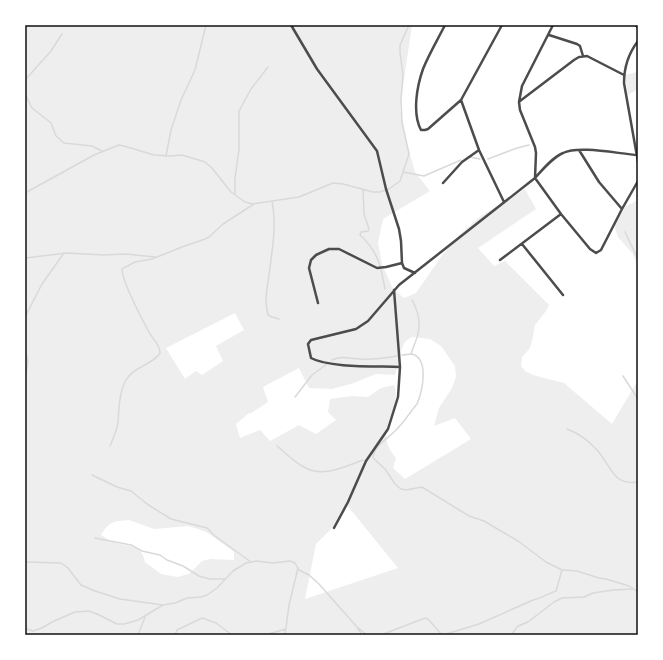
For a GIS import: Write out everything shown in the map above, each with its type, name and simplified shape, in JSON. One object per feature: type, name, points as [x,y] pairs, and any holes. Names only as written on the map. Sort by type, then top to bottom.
[{"type":"street","points":[[290,25],[317,69],[375,148],[399,229],[402,263],[404,268],[415,273]]},
{"type":"street","points":[[445,25],[424,68],[420,81],[416,108],[421,130],[428,129],[461,100],[502,25]]},
{"type":"street","points":[[553,25],[522,86],[519,102],[521,116],[535,147],[535,178],[561,214],[594,252],[599,252],[601,250],[638,181]]},
{"type":"street","points":[[549,35],[578,44],[583,56]]},
{"type":"street","points":[[638,41],[627,60],[624,75],[624,83],[638,162]]},
{"type":"street","points":[[519,102],[574,60],[583,56],[592,58],[624,75]]},
{"type":"street","points":[[461,100],[479,150],[504,202]]},
{"type":"street","points":[[444,183],[462,162],[479,150]]},
{"type":"street","points":[[400,367],[325,363],[311,358],[308,344],[311,340],[356,329],[368,322],[394,289],[535,178],[551,161],[563,152],[579,150],[637,155]]},
{"type":"street","points":[[579,150],[599,182],[622,209]]},
{"type":"street","points":[[500,260],[561,214]]},
{"type":"street","points":[[522,244],[563,295]]},
{"type":"street","points":[[318,303],[310,268],[311,260],[316,255],[329,249],[339,249],[377,268],[402,263]]},
{"type":"street","points":[[334,528],[348,502],[366,461],[390,424],[398,397],[400,367],[394,289]]},
{"type":"lane","points":[[634,25],[638,29]]},
{"type":"shaded area","points":[[25,25],[412,25],[400,107],[404,133],[415,172],[430,191],[383,219],[378,243],[382,264],[393,289],[404,298],[416,293],[443,254],[459,235],[481,216],[525,189],[536,209],[478,248],[494,266],[505,261],[549,305],[535,325],[530,348],[522,357],[521,366],[525,371],[533,375],[564,383],[612,424],[638,380],[638,635],[25,635]],"holes":[[[235,313],[244,330],[216,346],[223,361],[202,375],[196,371],[185,379],[166,348]],[[412,337],[430,339],[441,346],[455,366],[456,377],[452,388],[439,408],[434,426],[455,418],[471,439],[405,479],[393,468],[396,458],[388,446],[386,436],[396,396],[394,385],[381,388],[368,397],[352,396],[330,399],[328,412],[336,420],[316,434],[299,425],[270,441],[260,430],[240,438],[236,424],[249,413],[250,414],[268,402],[263,387],[299,368],[309,388],[332,389],[354,383],[376,374],[395,375],[400,361],[401,352],[406,341]],[[346,504],[398,568],[305,599],[316,544],[335,525]],[[129,520],[154,529],[188,526],[198,529],[208,533],[234,552],[234,560],[211,559],[202,561],[189,574],[177,577],[161,574],[145,562],[141,552],[135,548],[114,542],[101,535],[106,527],[115,522]]]},
{"type":"shaded area","points":[[637,72],[638,89],[628,95],[625,75]]},
{"type":"shaded area","points":[[638,200],[638,265],[632,253],[618,237],[615,224],[626,206]]},
{"type":"waterway","points":[[166,156],[171,130],[181,100],[195,70],[206,25]]},
{"type":"waterway","points":[[25,193],[94,155],[119,145],[154,155],[182,155],[205,162],[212,168],[231,192],[245,202],[253,204],[299,197],[333,183],[343,184],[373,192],[380,192],[389,189],[400,181],[409,154],[402,122],[401,100],[403,75],[400,53],[400,45],[409,25]]},
{"type":"waterway","points":[[25,80],[51,51],[62,34]]},
{"type":"waterway","points":[[235,195],[235,178],[239,149],[239,111],[251,89],[268,67]]},
{"type":"waterway","points":[[25,94],[32,108],[51,123],[56,136],[64,143],[92,146],[102,151]]},
{"type":"waterway","points":[[488,159],[529,145]]},
{"type":"waterway","points":[[470,157],[480,159]]},
{"type":"waterway","points":[[403,172],[424,176],[461,160]]},
{"type":"waterway","points":[[363,189],[364,214],[369,229],[368,231],[361,232],[360,235],[375,253],[385,289]]},
{"type":"waterway","points":[[272,201],[274,219],[273,247],[266,304],[268,315],[279,319]]},
{"type":"waterway","points":[[110,446],[117,428],[121,395],[126,380],[129,375],[153,360],[160,353],[158,345],[150,334],[133,301],[125,282],[122,269],[135,262],[152,259],[205,239],[223,224],[254,204]]},
{"type":"waterway","points":[[625,232],[638,259]]},
{"type":"waterway","points":[[25,317],[42,284],[64,253]]},
{"type":"waterway","points":[[25,258],[67,253],[104,255],[126,254],[155,257]]},
{"type":"waterway","points":[[411,354],[419,329],[417,311],[412,300]]},
{"type":"waterway","points":[[25,350],[28,362],[25,380]]},
{"type":"waterway","points":[[402,355],[412,354],[418,357],[421,362],[423,376],[419,399],[417,404],[401,425],[378,446],[373,458],[385,469],[395,484],[401,489],[406,490],[422,487],[469,516],[484,521],[518,541],[546,562],[562,570]]},
{"type":"waterway","points":[[332,360],[343,357],[370,359],[397,356]]},
{"type":"waterway","points":[[295,397],[312,375],[327,364]]},
{"type":"waterway","points":[[623,376],[638,399]]},
{"type":"waterway","points":[[567,429],[587,440],[602,456],[617,478],[623,481],[638,482]]},
{"type":"waterway","points":[[277,446],[300,465],[318,472],[341,468],[363,460]]},
{"type":"waterway","points":[[92,475],[117,487],[131,491],[147,504],[171,519],[207,528],[215,536],[251,562]]},
{"type":"waterway","points":[[95,538],[131,545],[142,551],[160,555],[167,560],[183,566],[199,576],[210,579],[225,579]]},
{"type":"waterway","points":[[27,629],[33,631],[75,612],[89,611],[117,624],[124,624],[138,620],[163,605],[175,603],[187,598],[207,595],[217,588],[233,571],[246,563],[256,561],[273,563],[290,561],[295,563],[299,570],[309,575],[319,584],[357,627],[367,635]]},
{"type":"waterway","points":[[25,562],[61,563],[68,568],[81,585],[95,591],[120,599],[163,605]]},
{"type":"waterway","points":[[285,635],[289,605],[298,568]]},
{"type":"waterway","points":[[443,635],[479,624],[556,591],[562,570]]},
{"type":"waterway","points":[[563,570],[577,571],[606,579],[629,586],[638,592]]},
{"type":"waterway","points":[[511,635],[518,626],[528,622],[554,602],[562,598],[584,597],[593,593],[633,589]]},
{"type":"waterway","points":[[138,635],[145,617]]},
{"type":"waterway","points":[[175,635],[177,630],[202,618],[216,623],[232,635]]},
{"type":"waterway","points":[[381,635],[425,618],[428,619],[442,635]]},
{"type":"waterway","points":[[25,624],[27,629]]},
{"type":"waterway","points":[[357,627],[362,635]]},
{"type":"waterway","points":[[260,635],[286,629]]}]
